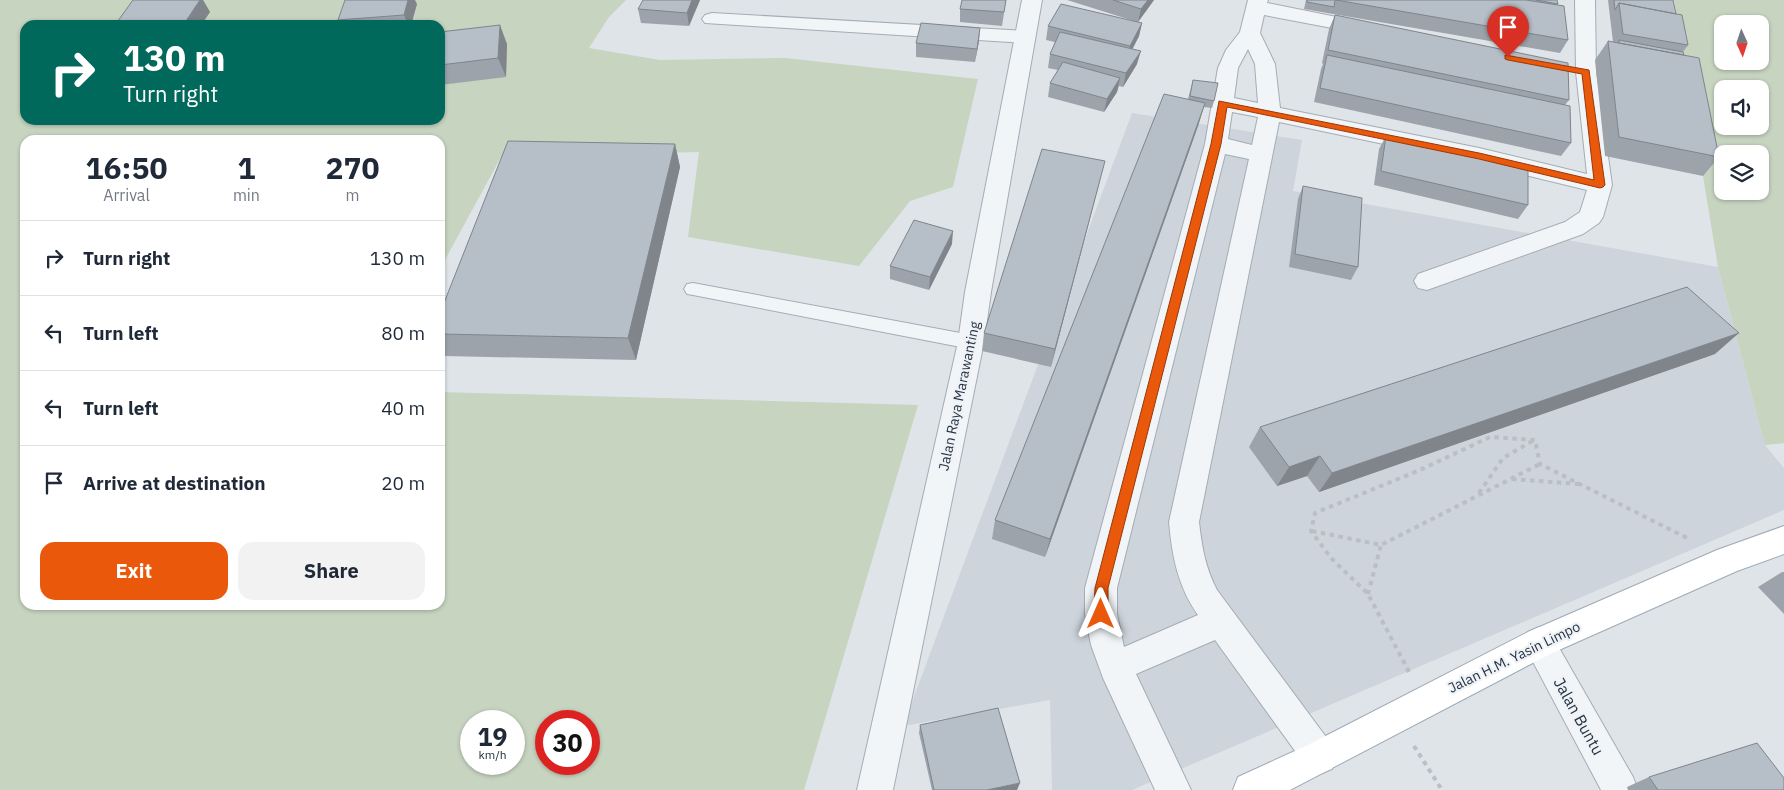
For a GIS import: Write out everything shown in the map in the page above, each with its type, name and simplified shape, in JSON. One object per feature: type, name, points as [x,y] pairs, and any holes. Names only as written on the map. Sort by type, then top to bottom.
[{"type":"main road","name":"Jalan H.M. Yasin Limpo","points":[[1252,790],[1320,757],[1395,716],[1539,643],[1728,560],[1784,540]]},
{"type":"street","name":"Jalan Raya Marawanting","points":[[875,790],[971,342],[1032,0]]},
{"type":"street","points":[[1427,281],[1574,228],[1591,217],[1600,185],[1576,70],[1585,0]]},
{"type":"street","points":[[1254,13],[1392,34]]},
{"type":"street","points":[[1173,790],[1115,667],[1107,645],[1101,614],[1101,588],[1216,144],[1231,59],[1254,13]]},
{"type":"street","points":[[1254,13],[1265,64],[1270,114],[1184,522],[1187,554],[1196,581],[1222,621],[1320,757]]},
{"type":"street","points":[[712,19],[1025,37]]},
{"type":"street","points":[[1223,103],[1488,158],[1600,185]]},
{"type":"street","points":[[1216,144],[1262,155]]},
{"type":"street","points":[[1115,667],[1222,621]]},
{"type":"street","name":"Jalan Buntu","points":[[1539,643],[1620,790]]},
{"type":"lane","points":[[693,289],[971,342]]},
{"type":"path","points":[[1425,701],[1368,594],[1331,558],[1311,531],[1314,513],[1420,470],[1490,437],[1535,440]]},
{"type":"path","points":[[1535,440],[1540,464]]},
{"type":"path","points":[[1477,496],[1503,458],[1535,440]]},
{"type":"path","points":[[1311,531],[1382,544],[1540,464]]},
{"type":"path","points":[[1540,464],[1728,560]]},
{"type":"path","points":[[1512,478],[1582,484]]},
{"type":"path","points":[[1368,594],[1382,544]]},
{"type":"path","points":[[1395,716],[1442,790]]},
{"type":"shaded area","points":[[1132,113],[1302,140],[1293,191],[1718,267],[1765,445],[1784,468],[1784,510],[1132,790],[1052,790],[1050,700],[903,726]]},
{"type":"green space","points":[[0,0],[626,0],[609,17],[589,48],[660,60],[785,58],[978,79],[953,187],[910,201],[859,266],[688,237],[699,152],[501,157],[445,260],[445,135],[20,135],[20,610],[445,610],[445,392],[918,405],[804,790],[0,790]]},
{"type":"green space","points":[[1674,0],[1784,0],[1784,443],[1765,445],[1718,267]]},
{"type":"building","points":[[133,0],[200,0],[187,20],[119,20]]},
{"type":"building","points":[[345,0],[408,0],[404,15],[338,20]]},
{"type":"building","points":[[643,0],[692,0],[687,13],[638,9]]},
{"type":"building","points":[[962,0],[1006,0],[1004,12],[960,9]]},
{"type":"building","points":[[1113,0],[1148,0],[1141,9]]},
{"type":"building","points":[[1307,0],[1335,0],[1334,7],[1307,2]]},
{"type":"building","points":[[1336,0],[1526,0],[1564,6],[1568,40]]},
{"type":"building","points":[[1536,0],[1557,0],[1558,4]]},
{"type":"building","points":[[1614,0],[1673,0],[1676,14],[1619,3],[1615,10]]},
{"type":"building","points":[[1619,3],[1682,15],[1688,45],[1623,34]]},
{"type":"building","points":[[1061,4],[1142,23],[1130,46],[1048,26]]},
{"type":"building","points":[[1335,15],[1568,63],[1569,100],[1328,50]]},
{"type":"building","points":[[921,23],[980,28],[977,49],[916,43]]},
{"type":"building","points":[[500,25],[498,58],[445,64],[445,31]]},
{"type":"building","points":[[1060,32],[1141,51],[1126,73],[1050,54]]},
{"type":"building","points":[[1619,40],[1683,52],[1684,55],[1619,43]]},
{"type":"building","points":[[1608,41],[1699,58],[1717,145],[1714,145],[1714,156],[1619,137]]},
{"type":"building","points":[[1327,55],[1570,106],[1571,143],[1320,88]]},
{"type":"building","points":[[1063,62],[1120,78],[1107,99],[1050,83]]},
{"type":"building","points":[[1193,80],[1218,83],[1214,101],[1190,96]]},
{"type":"building","points":[[1164,94],[1205,103],[1050,539],[995,520]]},
{"type":"building","points":[[1386,136],[1528,168],[1528,205],[1381,171]]},
{"type":"building","points":[[508,141],[675,144],[628,338],[445,334],[445,300]]},
{"type":"building","points":[[1042,149],[1105,161],[1055,349],[984,333]]},
{"type":"building","points":[[1303,186],[1362,198],[1358,267],[1295,254]]},
{"type":"building","points":[[914,220],[953,231],[930,277],[890,266]]},
{"type":"building","points":[[1687,287],[1739,333],[1332,473],[1320,456],[1289,467],[1260,427]]},
{"type":"building","points":[[998,708],[1020,783],[987,790],[934,790],[920,725]]},
{"type":"building","points":[[1757,743],[1784,778],[1784,790],[1658,790],[1649,777]]},
{"type":"route","points":[[1101,614],[1101,588],[1124,493],[1216,144],[1223,103],[1479,156],[1600,185],[1586,72],[1508,57]]}]
